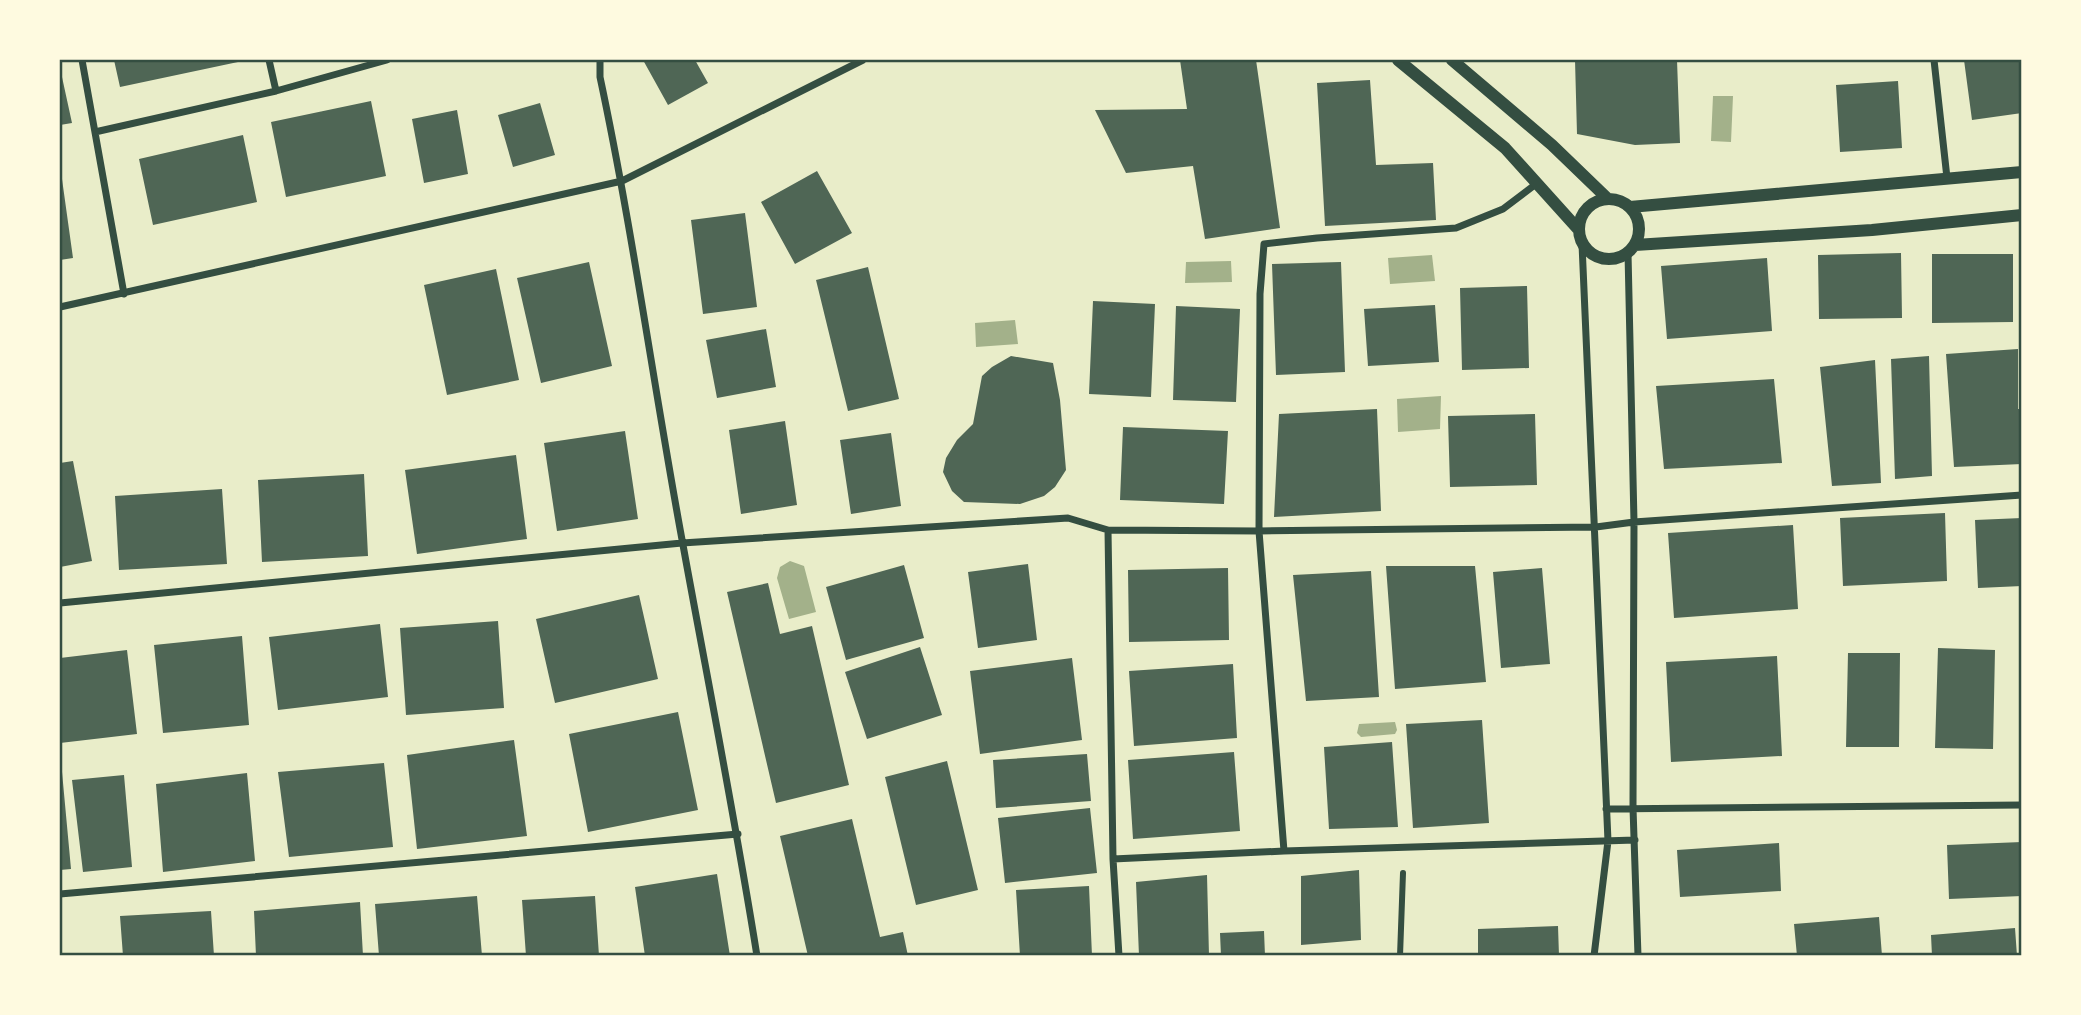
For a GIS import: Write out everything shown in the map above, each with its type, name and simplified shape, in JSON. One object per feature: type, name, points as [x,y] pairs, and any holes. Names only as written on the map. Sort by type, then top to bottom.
[{"type":"street","points":[[82,60],[124,294]]},
{"type":"street","points":[[270,60],[275,91]]},
{"type":"street","points":[[94,132],[275,91],[387,60]]},
{"type":"street","points":[[600,60],[600,76],[622,181],[682,543],[738,834],[757,956]]},
{"type":"street","points":[[60,307],[622,181],[863,60]]},
{"type":"street","points":[[1398,60],[1505,148],[1578,229]]},
{"type":"street","points":[[1452,60],[1552,145],[1608,199]]},
{"type":"street","points":[[1934,60],[1947,178]]},
{"type":"street","points":[[1630,207],[2021,172]]},
{"type":"street","points":[[1284,851],[1259,531],[1260,294],[1264,244],[1456,228],[1503,209],[1536,184]]},
{"type":"street","points":[[1638,956],[1633,808],[1632,249],[1639,228],[1638,220],[1630,207],[1623,202],[1598,200],[1584,211],[1578,229],[1581,244],[1594,256],[1612,260],[1632,249],[2021,215]]},
{"type":"street","points":[[1586,250],[1582,244],[1608,841],[1594,956]]},
{"type":"street","points":[[60,603],[682,543],[1068,518],[1108,530],[1596,527],[1634,522],[2021,495]]},
{"type":"street","points":[[1108,530],[1113,859],[1119,956]]},
{"type":"street","points":[[1606,808],[2021,805]]},
{"type":"street","points":[[60,894],[738,834]]},
{"type":"street","points":[[1113,859],[1635,839]]},
{"type":"street","points":[[1400,956],[1403,873]]},
{"type":"shaded area","points":[[1713,96],[1733,96],[1731,142],[1711,141]]},
{"type":"shaded area","points":[[1432,255],[1435,281],[1390,284],[1388,258]]},
{"type":"shaded area","points":[[1231,261],[1232,282],[1185,283],[1186,262]]},
{"type":"shaded area","points":[[1015,320],[1018,344],[976,347],[975,323]]},
{"type":"shaded area","points":[[1441,396],[1440,429],[1398,432],[1397,399]]},
{"type":"shaded area","points":[[790,561],[804,566],[816,612],[789,619],[777,578],[780,567]]},
{"type":"shaded area","points":[[1395,722],[1395,734],[1361,737],[1357,733],[1359,724]]},
{"type":"building","points":[[114,60],[238,60],[238,62],[120,87]]},
{"type":"building","points":[[643,60],[695,60],[708,83],[668,105]]},
{"type":"building","points":[[1180,60],[1256,60],[1280,228],[1205,239],[1193,166],[1126,173],[1095,110],[1187,109]]},
{"type":"building","points":[[1575,60],[1677,60],[1680,143],[1635,145],[1577,134]]},
{"type":"building","points":[[1964,60],[2022,60],[2022,113],[1972,120]]},
{"type":"building","points":[[62,77],[72,123],[60,125],[60,78]]},
{"type":"building","points":[[1370,80],[1376,165],[1433,163],[1436,220],[1325,226],[1317,83]]},
{"type":"building","points":[[1898,81],[1902,148],[1840,152],[1836,85]]},
{"type":"building","points":[[371,101],[386,176],[286,197],[271,122]]},
{"type":"building","points":[[540,103],[555,155],[513,167],[498,115]]},
{"type":"building","points":[[457,110],[468,174],[424,183],[412,119]]},
{"type":"building","points":[[243,135],[257,202],[153,225],[139,159]]},
{"type":"building","points":[[817,171],[852,233],[795,264],[761,202]]},
{"type":"building","points":[[60,179],[73,258],[60,260]]},
{"type":"building","points":[[745,213],[757,307],[703,314],[691,220]]},
{"type":"building","points":[[1901,253],[1902,318],[1819,319],[1818,255]]},
{"type":"building","points":[[1932,254],[2013,254],[2013,322],[1932,323]]},
{"type":"building","points":[[1767,258],[1772,331],[1667,339],[1661,266]]},
{"type":"building","points":[[589,262],[612,366],[541,383],[517,278]]},
{"type":"building","points":[[1341,262],[1345,372],[1276,375],[1272,264]]},
{"type":"building","points":[[868,267],[899,399],[848,411],[816,280]]},
{"type":"building","points":[[496,269],[519,380],[447,395],[424,285]]},
{"type":"building","points":[[1527,286],[1529,368],[1462,370],[1460,288]]},
{"type":"building","points":[[1093,301],[1155,304],[1151,397],[1089,394]]},
{"type":"building","points":[[1435,305],[1439,362],[1368,366],[1364,309]]},
{"type":"building","points":[[1176,306],[1240,309],[1236,402],[1173,400]]},
{"type":"building","points":[[766,329],[776,387],[717,398],[706,340]]},
{"type":"building","points":[[2018,349],[2022,464],[1954,467],[1946,354]]},
{"type":"building","points":[[1011,356],[1053,363],[1060,400],[1066,470],[1055,487],[1044,496],[1020,504],[964,502],[952,491],[943,472],[946,458],[957,440],[973,424],[982,376]]},
{"type":"building","points":[[1929,356],[1932,476],[1895,479],[1891,359]]},
{"type":"building","points":[[1875,360],[1881,483],[1832,486],[1820,367]]},
{"type":"building","points":[[1774,379],[1782,463],[1664,469],[1656,386]]},
{"type":"building","points":[[1377,409],[1381,511],[1274,517],[1279,414]]},
{"type":"building","points":[[1535,414],[1537,485],[1450,487],[1448,416]]},
{"type":"building","points":[[785,421],[797,505],[741,514],[729,430]]},
{"type":"building","points":[[1123,427],[1228,431],[1224,504],[1120,500]]},
{"type":"building","points":[[625,431],[638,519],[557,531],[544,443]]},
{"type":"building","points":[[891,433],[901,506],[851,514],[840,440]]},
{"type":"building","points":[[516,455],[527,539],[417,554],[405,470]]},
{"type":"building","points":[[73,461],[92,561],[60,567],[60,463]]},
{"type":"building","points":[[364,474],[368,556],[262,562],[258,480]]},
{"type":"building","points":[[222,489],[227,564],[119,570],[115,496]]},
{"type":"building","points":[[1945,513],[1947,581],[1843,586],[1840,518]]},
{"type":"building","points":[[2022,518],[2022,586],[1978,588],[1975,520]]},
{"type":"building","points":[[1793,525],[1798,609],[1674,618],[1668,533]]},
{"type":"building","points":[[1028,564],[1037,640],[978,648],[968,572]]},
{"type":"building","points":[[904,565],[924,638],[846,660],[826,587]]},
{"type":"building","points":[[1386,566],[1475,566],[1486,682],[1395,689]]},
{"type":"building","points":[[1228,568],[1229,640],[1129,642],[1128,570]]},
{"type":"building","points":[[1542,568],[1550,664],[1501,668],[1493,572]]},
{"type":"building","points":[[1371,571],[1379,697],[1306,701],[1293,575]]},
{"type":"building","points":[[768,583],[780,634],[812,626],[849,785],[776,803],[727,592]]},
{"type":"building","points":[[639,595],[658,679],[555,703],[536,619]]},
{"type":"building","points":[[498,621],[504,708],[406,715],[400,628]]},
{"type":"building","points":[[380,624],[388,697],[278,710],[269,637]]},
{"type":"building","points":[[242,636],[249,725],[163,733],[154,645]]},
{"type":"building","points":[[920,647],[942,715],[867,739],[845,672]]},
{"type":"building","points":[[1938,648],[1995,650],[1993,749],[1935,748]]},
{"type":"building","points":[[127,650],[137,734],[60,743],[60,658]]},
{"type":"building","points":[[1848,653],[1900,653],[1899,747],[1846,747]]},
{"type":"building","points":[[1777,656],[1782,756],[1671,762],[1666,662]]},
{"type":"building","points":[[1072,658],[1082,740],[980,754],[970,671]]},
{"type":"building","points":[[1233,664],[1237,738],[1134,746],[1129,671]]},
{"type":"building","points":[[678,712],[698,810],[588,832],[569,734]]},
{"type":"building","points":[[1482,720],[1489,823],[1413,828],[1406,724]]},
{"type":"building","points":[[514,740],[527,836],[417,849],[407,755]]},
{"type":"building","points":[[1392,742],[1398,827],[1329,829],[1324,747]]},
{"type":"building","points":[[1234,752],[1240,831],[1133,839],[1128,760]]},
{"type":"building","points":[[1087,754],[1091,801],[996,808],[993,760]]},
{"type":"building","points":[[60,761],[71,869],[60,870]]},
{"type":"building","points":[[947,761],[978,890],[916,905],[885,777]]},
{"type":"building","points":[[384,763],[393,847],[289,857],[278,772]]},
{"type":"building","points":[[247,773],[255,861],[163,872],[156,784]]},
{"type":"building","points":[[124,775],[132,867],[83,872],[72,780]]},
{"type":"building","points":[[1090,808],[1097,873],[1005,883],[998,818]]},
{"type":"building","points":[[852,819],[880,937],[903,932],[908,956],[808,956],[780,836]]},
{"type":"building","points":[[2022,842],[2022,896],[1949,899],[1947,845]]},
{"type":"building","points":[[1779,843],[1781,891],[1680,897],[1677,850]]},
{"type":"building","points":[[1359,870],[1361,940],[1301,945],[1301,876]]},
{"type":"building","points":[[717,874],[730,956],[645,956],[635,887]]},
{"type":"building","points":[[1207,875],[1209,956],[1139,956],[1136,882]]},
{"type":"building","points":[[1089,886],[1092,956],[1020,956],[1016,890]]},
{"type":"building","points":[[477,896],[482,956],[379,956],[375,904]]},
{"type":"building","points":[[595,896],[599,956],[526,956],[522,900]]},
{"type":"building","points":[[360,902],[363,956],[256,956],[254,911]]},
{"type":"building","points":[[211,911],[214,956],[123,956],[120,916]]},
{"type":"building","points":[[1879,917],[1882,956],[1797,956],[1794,924]]},
{"type":"building","points":[[1558,926],[1559,956],[1478,956],[1478,929]]},
{"type":"building","points":[[2015,928],[2017,956],[1932,956],[1931,935]]},
{"type":"building","points":[[1264,931],[1265,956],[1221,956],[1220,933]]}]
